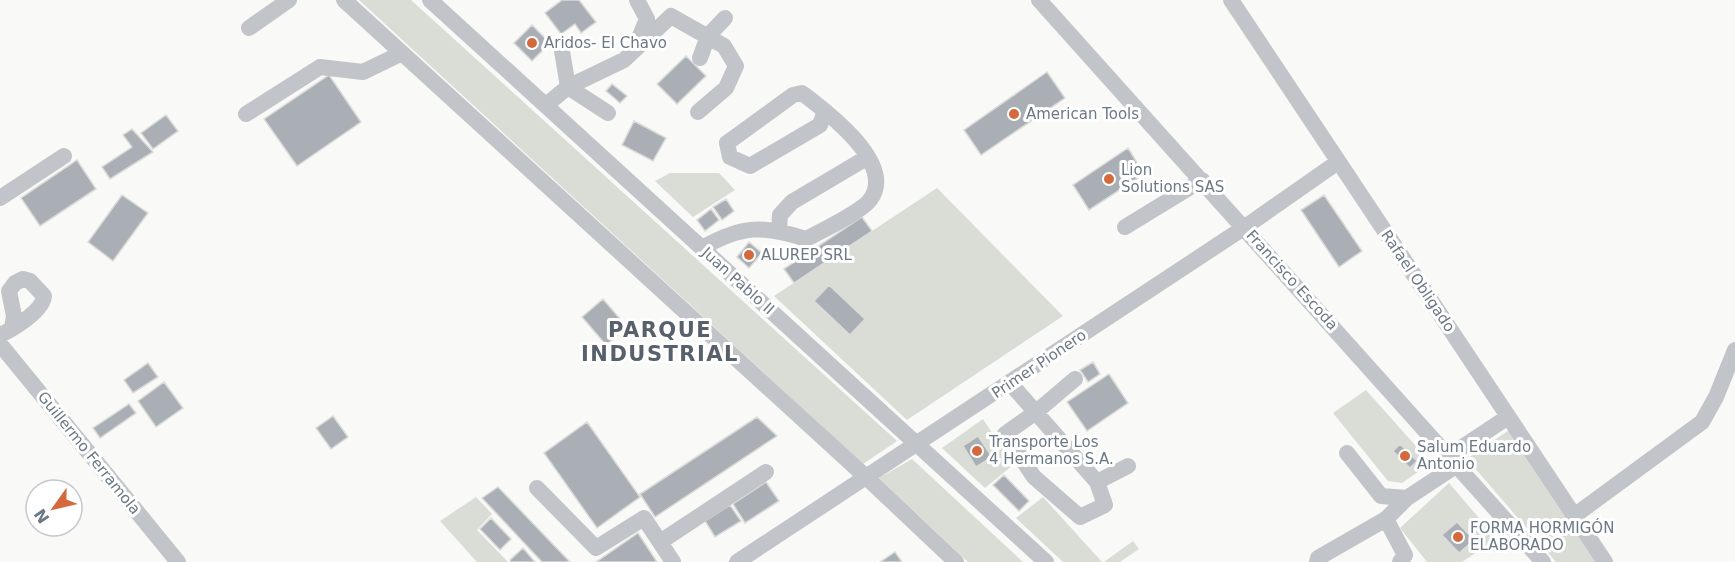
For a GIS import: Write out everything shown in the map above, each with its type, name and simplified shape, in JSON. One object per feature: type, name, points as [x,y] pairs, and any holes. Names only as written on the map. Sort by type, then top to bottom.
[{"type":"street","points":[[249,28],[289,0]]},
{"type":"street","points":[[344,0],[956,562]]},
{"type":"street","name":"Juan Pablo II","points":[[430,0],[1046,562]]},
{"type":"street","points":[[633,52],[647,19],[637,0]]},
{"type":"street","name":"Francisco Escoda","points":[[1039,0],[1245,227],[1543,562]]},
{"type":"street","name":"Rafael Obligado","points":[[1231,0],[1605,562]]},
{"type":"street","points":[[546,105],[568,87],[624,60],[671,16],[724,46],[736,66],[726,88],[698,112]]},
{"type":"street","points":[[700,58],[708,36],[725,18]]},
{"type":"street","points":[[561,45],[568,87],[608,113]]},
{"type":"street","points":[[246,114],[320,67],[363,72],[402,53]]},
{"type":"street","points":[[702,248],[722,236],[742,229],[779,230],[806,239],[840,222],[870,201],[877,181],[872,164],[842,124],[802,93],[793,95],[727,143],[730,157],[750,165],[820,124],[825,111]]},
{"type":"street","points":[[0,198],[64,156]]},
{"type":"street","points":[[779,230],[780,215],[792,202],[868,158]]},
{"type":"street","name":"Primer Pionero","points":[[737,562],[1245,227],[1338,162]]},
{"type":"street","points":[[1125,227],[1202,180]]},
{"type":"street","name":"Guillermo Ferramola","points":[[0,344],[178,562]]},
{"type":"street","points":[[1574,516],[1702,422],[1716,397],[1735,350]]},
{"type":"street","points":[[1010,383],[1036,412],[1097,482],[1105,505],[1080,517],[1034,477],[1005,434],[1036,412],[1076,379]]},
{"type":"street","points":[[1317,562],[1318,558],[1386,519],[1407,498],[1508,417]]},
{"type":"street","points":[[1347,453],[1381,496],[1407,498]]},
{"type":"street","points":[[1097,482],[1128,466]]},
{"type":"street","points":[[660,542],[766,472]]},
{"type":"street","points":[[537,488],[596,548],[644,518],[673,562]]},
{"type":"street","points":[[1386,519],[1405,555],[1400,562]]},
{"type":"shaded area","points":[[359,0],[411,0],[897,441],[863,464]]},
{"type":"shaded area","points":[[670,173],[719,173],[735,190],[693,217],[655,181]]},
{"type":"shaded area","points":[[937,188],[1063,316],[907,420],[774,296]]},
{"type":"shaded area","points":[[1366,390],[1431,463],[1402,483],[1388,481],[1333,413]]},
{"type":"shaded area","points":[[983,419],[1013,465],[985,488],[942,448]]},
{"type":"shaded area","points":[[1509,430],[1598,562],[1556,562],[1467,459]]},
{"type":"shaded area","points":[[912,459],[1023,562],[968,562],[879,478]]},
{"type":"shaded area","points":[[1449,483],[1497,539],[1462,562],[1427,562],[1400,528]]},
{"type":"shaded area","points":[[476,497],[492,514],[477,530],[508,562],[477,562],[440,521]]},
{"type":"shaded area","points":[[1043,497],[1102,562],[1063,562],[1016,518]]},
{"type":"shaded area","points":[[1133,541],[1139,549],[1120,562],[1104,562]]},
{"type":"building","points":[[562,0],[579,0],[596,22],[581,33],[575,24],[561,34],[545,13]]},
{"type":"building","name":"Aridos- El Chavo","points":[[532,25],[550,43],[532,61],[514,43]]},
{"type":"building","points":[[686,56],[706,76],[677,104],[657,84]]},
{"type":"building","name":"American Tools","points":[[1047,72],[1065,98],[981,155],[964,130]]},
{"type":"building","points":[[329,75],[361,122],[297,166],[264,119]]},
{"type":"building","points":[[612,84],[627,96],[620,103],[606,91]]},
{"type":"building","points":[[166,115],[178,131],[153,149],[141,133]]},
{"type":"building","points":[[634,121],[666,138],[653,161],[622,145]]},
{"type":"building","points":[[132,129],[153,152],[110,179],[102,167],[132,147],[123,135]]},
{"type":"building","name":"Lion Solutions SAS","points":[[1128,148],[1144,174],[1089,210],[1073,185]]},
{"type":"building","points":[[77,160],[96,189],[40,226],[21,198]]},
{"type":"building","points":[[122,195],[148,213],[113,261],[88,242]]},
{"type":"building","points":[[1324,195],[1362,251],[1339,267],[1301,210]]},
{"type":"building","points":[[726,199],[734,211],[722,220],[713,207]]},
{"type":"building","points":[[711,209],[719,220],[705,231],[697,220]]},
{"type":"building","points":[[862,217],[872,231],[794,283],[784,269]]},
{"type":"building","name":"ALUREP SRL","points":[[749,242],[762,253],[749,268],[737,257]]},
{"type":"building","points":[[829,285],[865,319],[850,335],[814,301]]},
{"type":"building","points":[[603,299],[627,327],[606,345],[582,317]]},
{"type":"building","points":[[1093,362],[1100,374],[1088,382],[1080,370]]},
{"type":"building","points":[[148,363],[158,377],[133,393],[124,380]]},
{"type":"building","points":[[1109,374],[1128,403],[1087,431],[1067,402]]},
{"type":"building","points":[[164,382],[183,408],[156,427],[138,401]]},
{"type":"building","points":[[129,404],[136,413],[100,438],[93,428]]},
{"type":"building","points":[[333,416],[348,437],[331,449],[316,428]]},
{"type":"building","points":[[757,417],[777,436],[655,517],[640,494]]},
{"type":"building","points":[[587,422],[640,497],[597,528],[544,453]]},
{"type":"building","name":"Transporte Los 4 Hermanos S.A.","points":[[978,436],[992,457],[976,467],[963,446]]},
{"type":"building","name":"Salum Eduardo Antonio","points":[[1400,444],[1417,461],[1410,468],[1393,451]]},
{"type":"building","points":[[1004,475],[1029,501],[1019,511],[993,485]]},
{"type":"building","points":[[766,482],[779,501],[745,523],[733,504]]},
{"type":"building","points":[[498,487],[570,562],[542,562],[482,498]]},
{"type":"building","points":[[730,505],[741,521],[715,537],[705,521]]},
{"type":"building","points":[[491,518],[511,539],[500,550],[480,529]]},
{"type":"building","name":"FORMA HORMIGÓN ELABORADO","points":[[1457,522],[1474,540],[1459,553],[1442,535]]},
{"type":"building","points":[[638,533],[657,562],[596,562]]},
{"type":"building","points":[[523,548],[535,562],[511,562],[510,560]]},
{"type":"building","points":[[895,552],[902,562],[880,562]]},
{"type":"place","name":"Aridos- El Chavo","points":[[532,43]]},
{"type":"place","name":"American Tools","points":[[1014,114]]},
{"type":"place","name":"Lion Solutions SAS","points":[[1109,179]]},
{"type":"place","name":"ALUREP SRL","points":[[749,255]]},
{"type":"place","name":"Transporte Los 4 Hermanos S.A.","points":[[977,451]]},
{"type":"place","name":"Salum Eduardo Antonio","points":[[1405,456]]},
{"type":"place","name":"FORMA HORMIGÓN ELABORADO","points":[[1458,537]]},
{"type":"district","name":"PARQUE INDUSTRIAL","points":[[660,342]]}]
